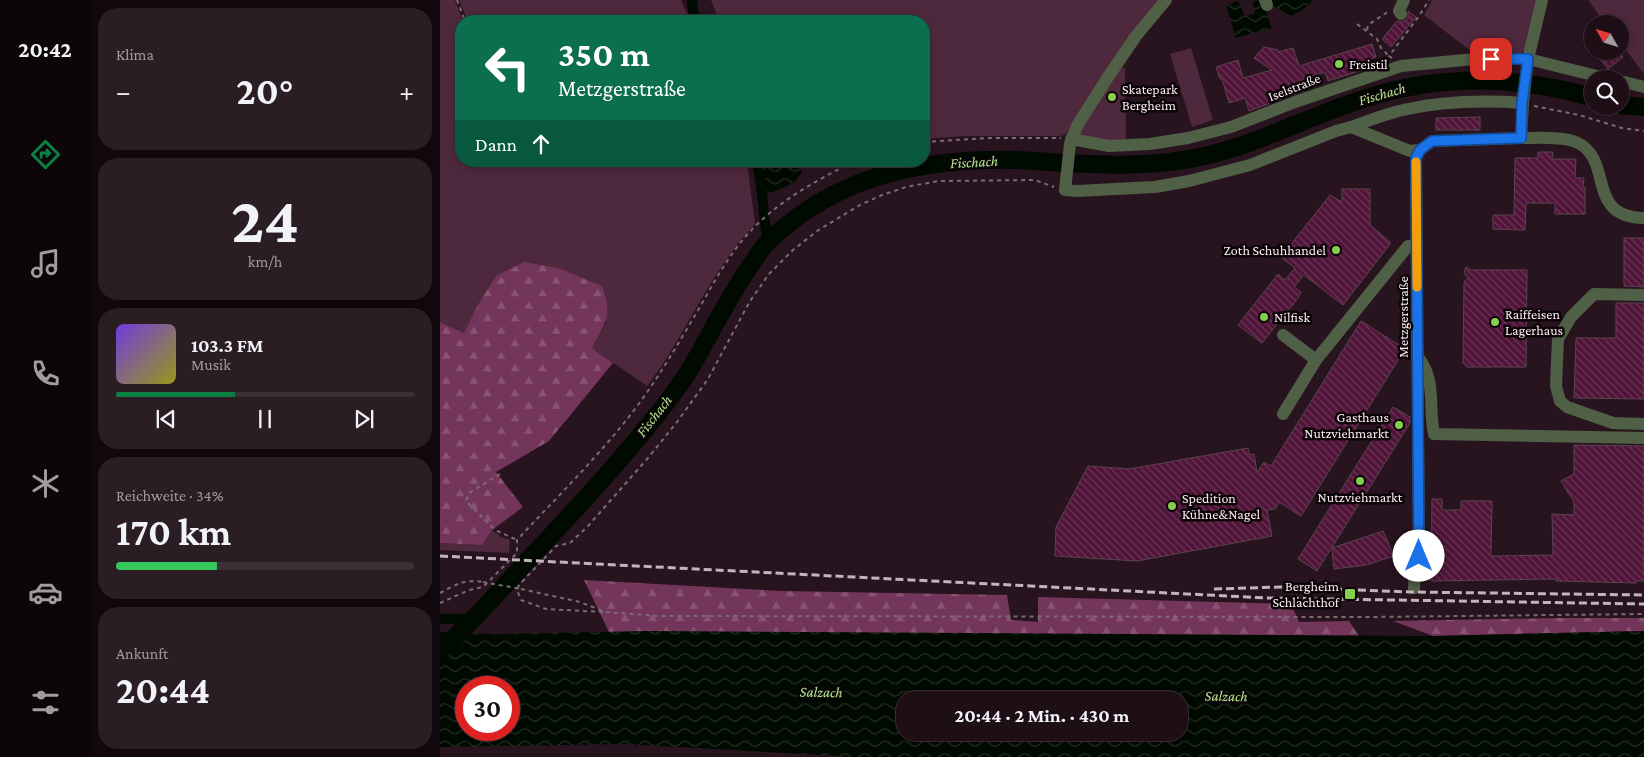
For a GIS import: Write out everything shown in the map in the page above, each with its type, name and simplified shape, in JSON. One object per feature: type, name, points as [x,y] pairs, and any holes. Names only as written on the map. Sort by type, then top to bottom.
[{"type":"street","points":[[1166,0],[1136,36],[1077,126],[1070,141],[1065,190],[1077,191],[1155,186],[1189,181],[1250,165],[1336,132],[1402,110],[1437,104],[1500,101],[1522,103]]},
{"type":"street","points":[[1521,138],[1522,103],[1528,59],[1542,0]]},
{"type":"street","name":"Iselstraße","points":[[1070,141],[1109,146],[1150,144],[1188,138],[1231,127],[1295,102],[1401,66],[1475,59],[1528,59],[1584,73]]},
{"type":"street","points":[[1629,83],[1644,87]]},
{"type":"street","points":[[1351,127],[1410,150],[1420,150],[1432,141],[1521,138],[1571,140],[1587,149],[1592,157],[1605,196],[1610,205],[1616,211],[1625,215],[1644,218]]},
{"type":"street","name":"Metzgerstraße","points":[[1414,588],[1415,565],[1419,556],[1416,158],[1420,150]]},
{"type":"street","points":[[1283,414],[1316,360],[1408,246],[1417,245]]},
{"type":"street","points":[[1644,295],[1594,294],[1571,317],[1558,339],[1556,386],[1560,401],[1567,407],[1613,423],[1644,424]]},
{"type":"street","points":[[1283,336],[1316,360]]},
{"type":"street","points":[[1418,357],[1428,372],[1431,420],[1434,434],[1644,438]]},
{"type":"path","points":[[457,0],[463,15]]},
{"type":"path","points":[[1389,56],[1420,16],[1429,0]]},
{"type":"path","points":[[1367,30],[1368,25],[1403,5]]},
{"type":"path","points":[[1357,24],[1377,39],[1389,56],[1401,66]]},
{"type":"path","points":[[1522,103],[1579,115],[1622,128],[1644,131]]},
{"type":"path","points":[[930,142],[990,138],[1070,141]]},
{"type":"path","points":[[440,603],[469,590],[483,588],[517,553],[517,540],[613,437],[638,404],[669,360],[720,272],[742,242],[769,215],[811,184],[844,167]]},
{"type":"path","points":[[1053,186],[1034,180],[938,181],[882,195],[860,205],[817,230],[769,274],[750,301],[708,379],[677,422],[588,526],[570,542],[556,546],[519,585],[518,595],[525,602],[546,610],[658,616],[1380,617],[1644,614]]},
{"type":"path","points":[[500,474],[469,493],[466,501],[495,530],[517,540]]},
{"type":"path","points":[[440,593],[470,580],[580,602],[605,612]]},
{"type":"shaded area","points":[[440,0],[455,0],[461,15],[455,15],[455,167],[748,167],[755,224],[719,270],[667,358],[647,386],[592,348],[606,322],[496,276],[477,306],[464,333],[440,322]]},
{"type":"shaded area","points":[[459,0],[681,0],[687,15],[465,15]]},
{"type":"shaded area","points":[[711,0],[1163,0],[1068,133],[1061,136],[964,136],[930,139],[930,15],[717,15]]},
{"type":"shaded area","points":[[1432,0],[1537,0],[1524,50],[1520,55],[1477,56],[1424,15]]},
{"type":"shaded area","points":[[1588,0],[1644,0],[1644,74],[1629,54],[1629,15],[1599,15]]},
{"type":"shaded area","points":[[1191,48],[1213,120],[1192,127],[1170,54]]},
{"type":"shaded area","name":"Skatepark Bergheim","points":[[1117,68],[1125,68],[1126,142],[1084,139],[1079,133]]},
{"type":"shaded area","points":[[492,530],[501,537],[510,540],[509,553],[440,550],[440,543],[482,545]]},
{"type":"green space","points":[[524,262],[558,268],[602,286],[607,312],[604,324],[592,348],[613,363],[549,441],[496,472],[523,507],[492,530],[482,545],[440,543],[440,322],[464,333],[477,306],[496,276]]},
{"type":"green space","points":[[584,580],[782,591],[1007,595],[1011,620],[1038,622],[1038,597],[1291,604],[1299,622],[1349,621],[1359,636],[609,632]]},
{"type":"green space","points":[[1644,618],[1644,631],[1433,636],[1393,621]]},
{"type":"water","points":[[1259,0],[1312,0],[1305,8],[1291,16],[1270,4],[1262,8],[1266,10],[1272,29],[1236,38],[1226,5],[1238,1],[1245,16],[1255,13],[1253,2]]},
{"type":"water","points":[[767,167],[799,167],[802,172],[794,183],[762,197],[760,174]]},
{"type":"water","name":"Salzach","points":[[646,631],[1433,636],[1644,631],[1644,757],[856,757],[624,744],[440,747],[440,632],[494,634]]},
{"type":"building","points":[[1408,11],[1416,17],[1391,47],[1382,39],[1397,21],[1406,20]]},
{"type":"building","points":[[1372,44],[1376,57],[1366,60],[1369,68],[1328,81],[1325,72],[1303,79],[1306,90],[1249,111],[1245,98],[1229,103],[1222,79],[1220,79],[1216,67],[1238,60],[1243,78],[1272,70],[1254,58],[1264,47],[1278,50],[1278,52],[1293,48],[1299,66]]},
{"type":"building","points":[[1601,60],[1619,60],[1608,69]]},
{"type":"building","points":[[1480,117],[1480,130],[1436,130],[1436,118]]},
{"type":"building","points":[[1538,152],[1553,152],[1552,159],[1576,159],[1575,178],[1584,178],[1585,214],[1555,214],[1555,203],[1526,203],[1525,230],[1493,229],[1493,215],[1514,215],[1515,158],[1538,158]]},
{"type":"building","name":"Zoth Schuhhandel","points":[[1342,189],[1370,189],[1370,225],[1391,243],[1343,305],[1304,275],[1294,287],[1301,292],[1298,298],[1262,343],[1238,325],[1278,274],[1285,280],[1295,268],[1281,257],[1330,195],[1342,202]]},
{"type":"building","points":[[1624,238],[1644,238],[1644,287],[1624,286]]},
{"type":"building","name":"Raiffeisen Lagerhaus","points":[[1466,267],[1472,270],[1527,270],[1526,367],[1467,367],[1463,363],[1464,282],[1468,278],[1464,273]]},
{"type":"building","points":[[1616,303],[1644,303],[1644,399],[1574,398],[1576,338],[1616,338]]},
{"type":"building","name":"Spedition Kühne&Nagel","points":[[1361,321],[1405,349],[1301,516],[1279,502],[1275,509],[1267,510],[1272,536],[1137,561],[1055,556],[1056,527],[1088,466],[1129,469],[1248,448],[1250,455],[1254,454],[1257,473],[1264,462],[1271,466]]},
{"type":"building","name":"Nutzviehmarkt","points":[[1393,407],[1410,417],[1410,423],[1317,571],[1298,559]]},
{"type":"building","points":[[1574,445],[1644,446],[1644,581],[1636,581],[1636,583],[1556,581],[1556,579],[1431,581],[1432,499],[1442,499],[1442,510],[1461,510],[1461,501],[1492,501],[1491,556],[1553,555],[1552,514],[1574,515],[1574,502],[1561,481],[1574,474]]},
{"type":"building","name":"Nutzviehmarkt","points":[[1383,531],[1394,556],[1366,565],[1334,569],[1332,548]]},
{"type":"waterway","points":[[692,0],[695,15]]},
{"type":"waterway","name":"Fischach","points":[[930,166],[984,160],[1112,165],[1184,160],[1228,150],[1360,100],[1418,85],[1476,80],[1504,81],[1584,95]]},
{"type":"waterway","name":"Fischach","points":[[1629,106],[1644,107]]},
{"type":"waterway","points":[[757,167],[768,241]]},
{"type":"waterway","name":"Fischach","points":[[440,651],[485,607],[577,508],[657,415],[689,371],[737,287],[765,245],[796,218],[826,199],[874,178],[921,167]]},
{"type":"waterway","points":[[440,619],[473,619]]},
{"type":"railway","points":[[440,556],[1267,598],[1644,604]]},
{"type":"railway","points":[[1214,589],[1281,587],[1411,592],[1644,595]]},
{"type":"slow traffic","points":[[1416,162],[1417,287]]},
{"type":"place","name":"Freistil","points":[[1339,64]]},
{"type":"place","name":"Skatepark Bergheim","points":[[1112,97]]},
{"type":"place","name":"Zoth Schuhhandel","points":[[1336,250]]},
{"type":"place","name":"Nilfisk","points":[[1264,317]]},
{"type":"place","name":"Raiffeisen Lagerhaus","points":[[1495,322]]},
{"type":"place","name":"Gasthaus Nutzviehmarkt","points":[[1399,425]]},
{"type":"place","name":"Nutzviehmarkt","points":[[1360,481]]},
{"type":"place","name":"Spedition Kühne&Nagel","points":[[1172,506]]},
{"type":"place","name":"Bergheim Schlachthof","points":[[1350,594]]},
{"type":"route","points":[[1419,556],[1416,158],[1420,150],[1432,141],[1521,138],[1522,103],[1528,59],[1491,59]]}]
